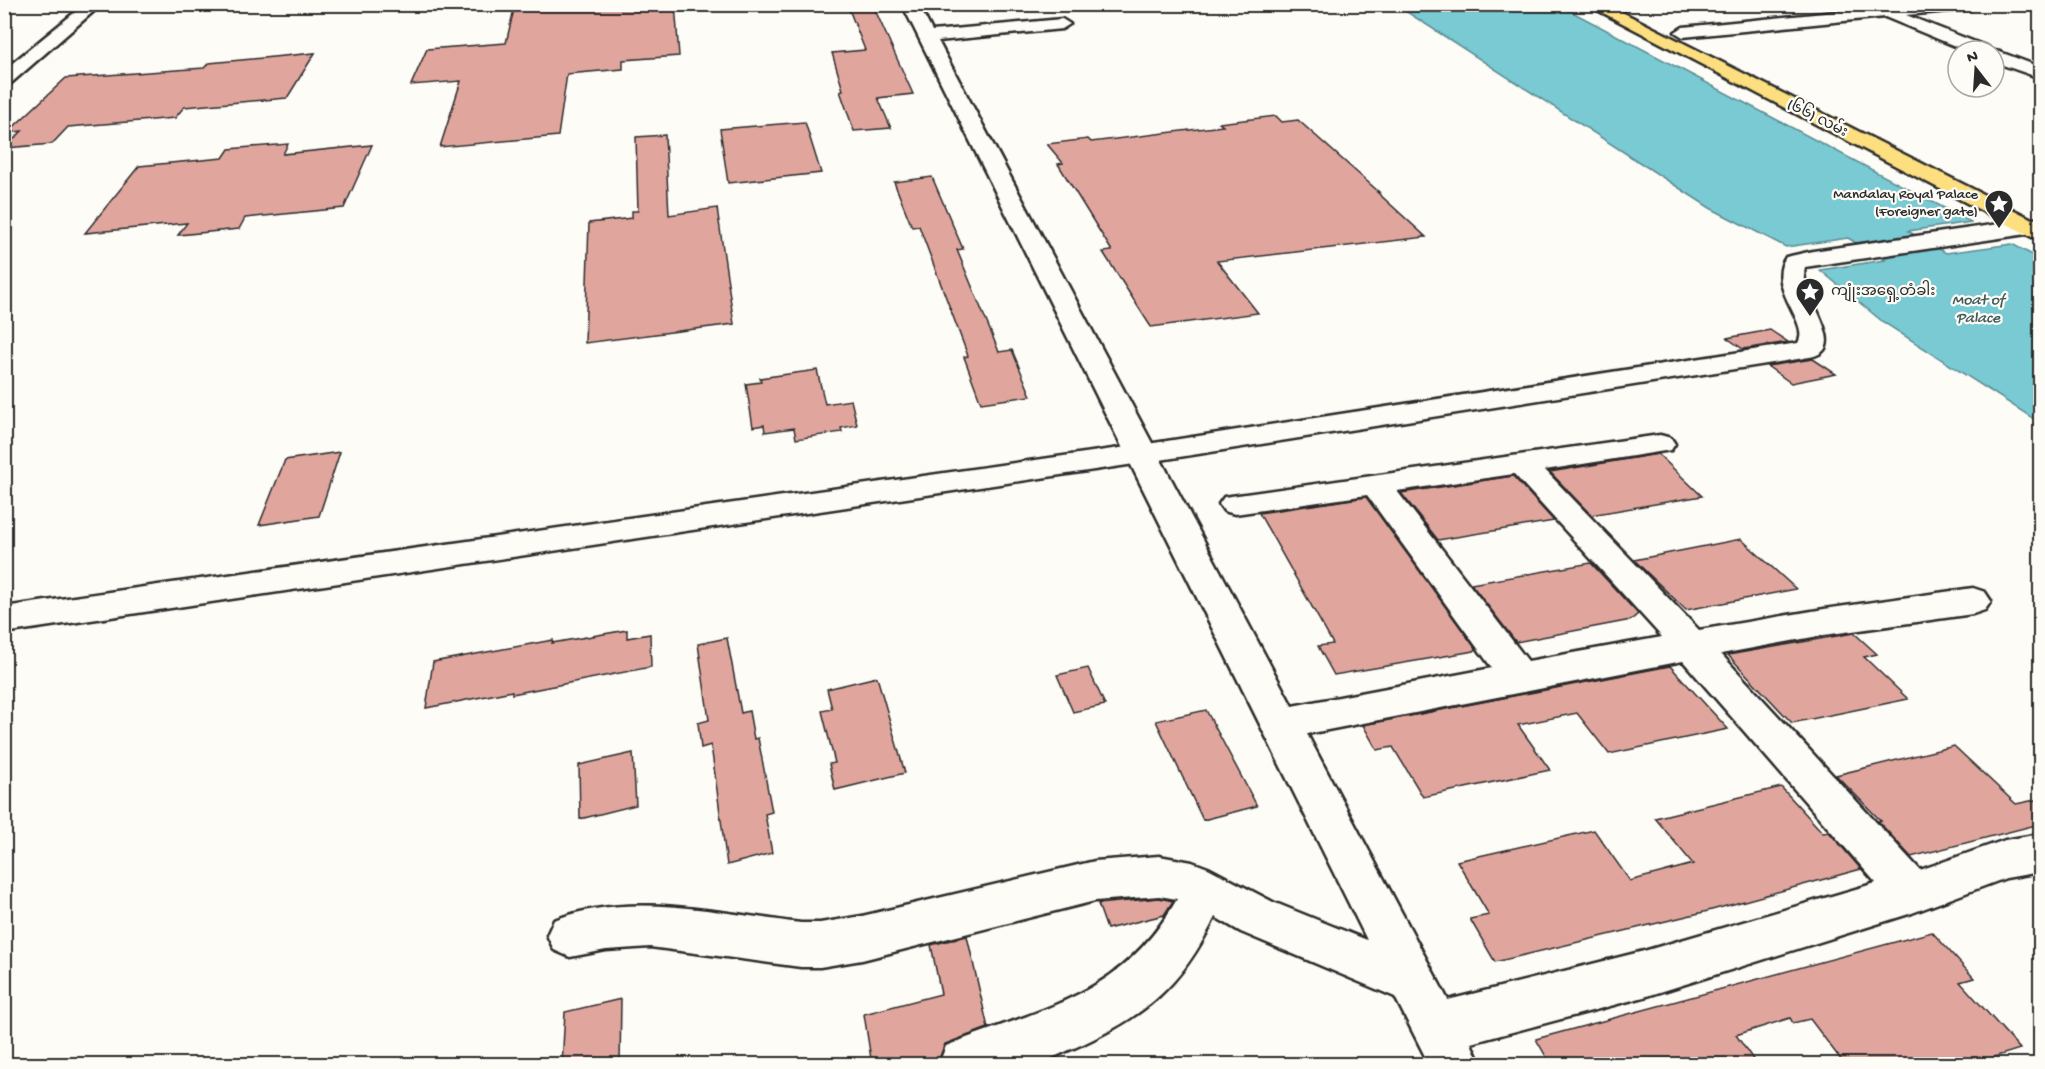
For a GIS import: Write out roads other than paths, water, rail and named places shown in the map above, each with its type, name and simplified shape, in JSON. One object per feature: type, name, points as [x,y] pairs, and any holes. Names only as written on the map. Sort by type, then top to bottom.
[{"type":"main road","name":"(၆၆) လမ်း","points":[[1593,4],[2036,220]]},
{"type":"main road","name":"(၆၆) လမ်း","points":[[1627,4],[1908,144]]},
{"type":"street","points":[[4,80],[94,4]]},
{"type":"street","points":[[910,4],[1446,1046],[1644,974],[1912,893],[2005,859],[2040,853]]},
{"type":"street","points":[[1861,4],[1951,39]]},
{"type":"street","points":[[1683,32],[1971,4]]},
{"type":"street","points":[[927,37],[1062,24]]},
{"type":"street","points":[[16,52],[39,50]]},
{"type":"street","points":[[2006,60],[2040,73]]},
{"type":"street","points":[[4,620],[1141,454],[1811,348],[1814,344],[1814,333],[1794,286],[1792,266],[1802,260],[1990,232],[2036,220]]},
{"type":"street","points":[[1234,504],[1660,444]]},
{"type":"street","points":[[1522,465],[1692,646],[1912,893]]},
{"type":"street","points":[[1376,485],[1520,678]]},
{"type":"street","points":[[1280,724],[1692,646],[1850,618],[1917,611],[1973,601]]},
{"type":"street","points":[[570,935],[606,929],[650,926],[801,945],[820,945],[862,938],[1115,878],[1170,877],[1206,889],[1257,917],[1412,981]]},
{"type":"street","points":[[964,1065],[1042,1037],[1132,989],[1152,971],[1184,932],[1206,889]]},
{"type":"water","name":"Moat of Palace","points":[[1396,5],[1559,5],[1971,222],[1908,231],[1946,253],[2012,244],[2040,259],[2040,423],[1883,322],[1820,270],[1885,260],[1848,238],[1786,247],[1710,208]]},
{"type":"place","name":"Mandalay Royal Palace (Foreigner gate)","points":[[1999,230]]},
{"type":"place","name":"ကျုံးအရှေ့တံခါး","points":[[1810,318]]}]
